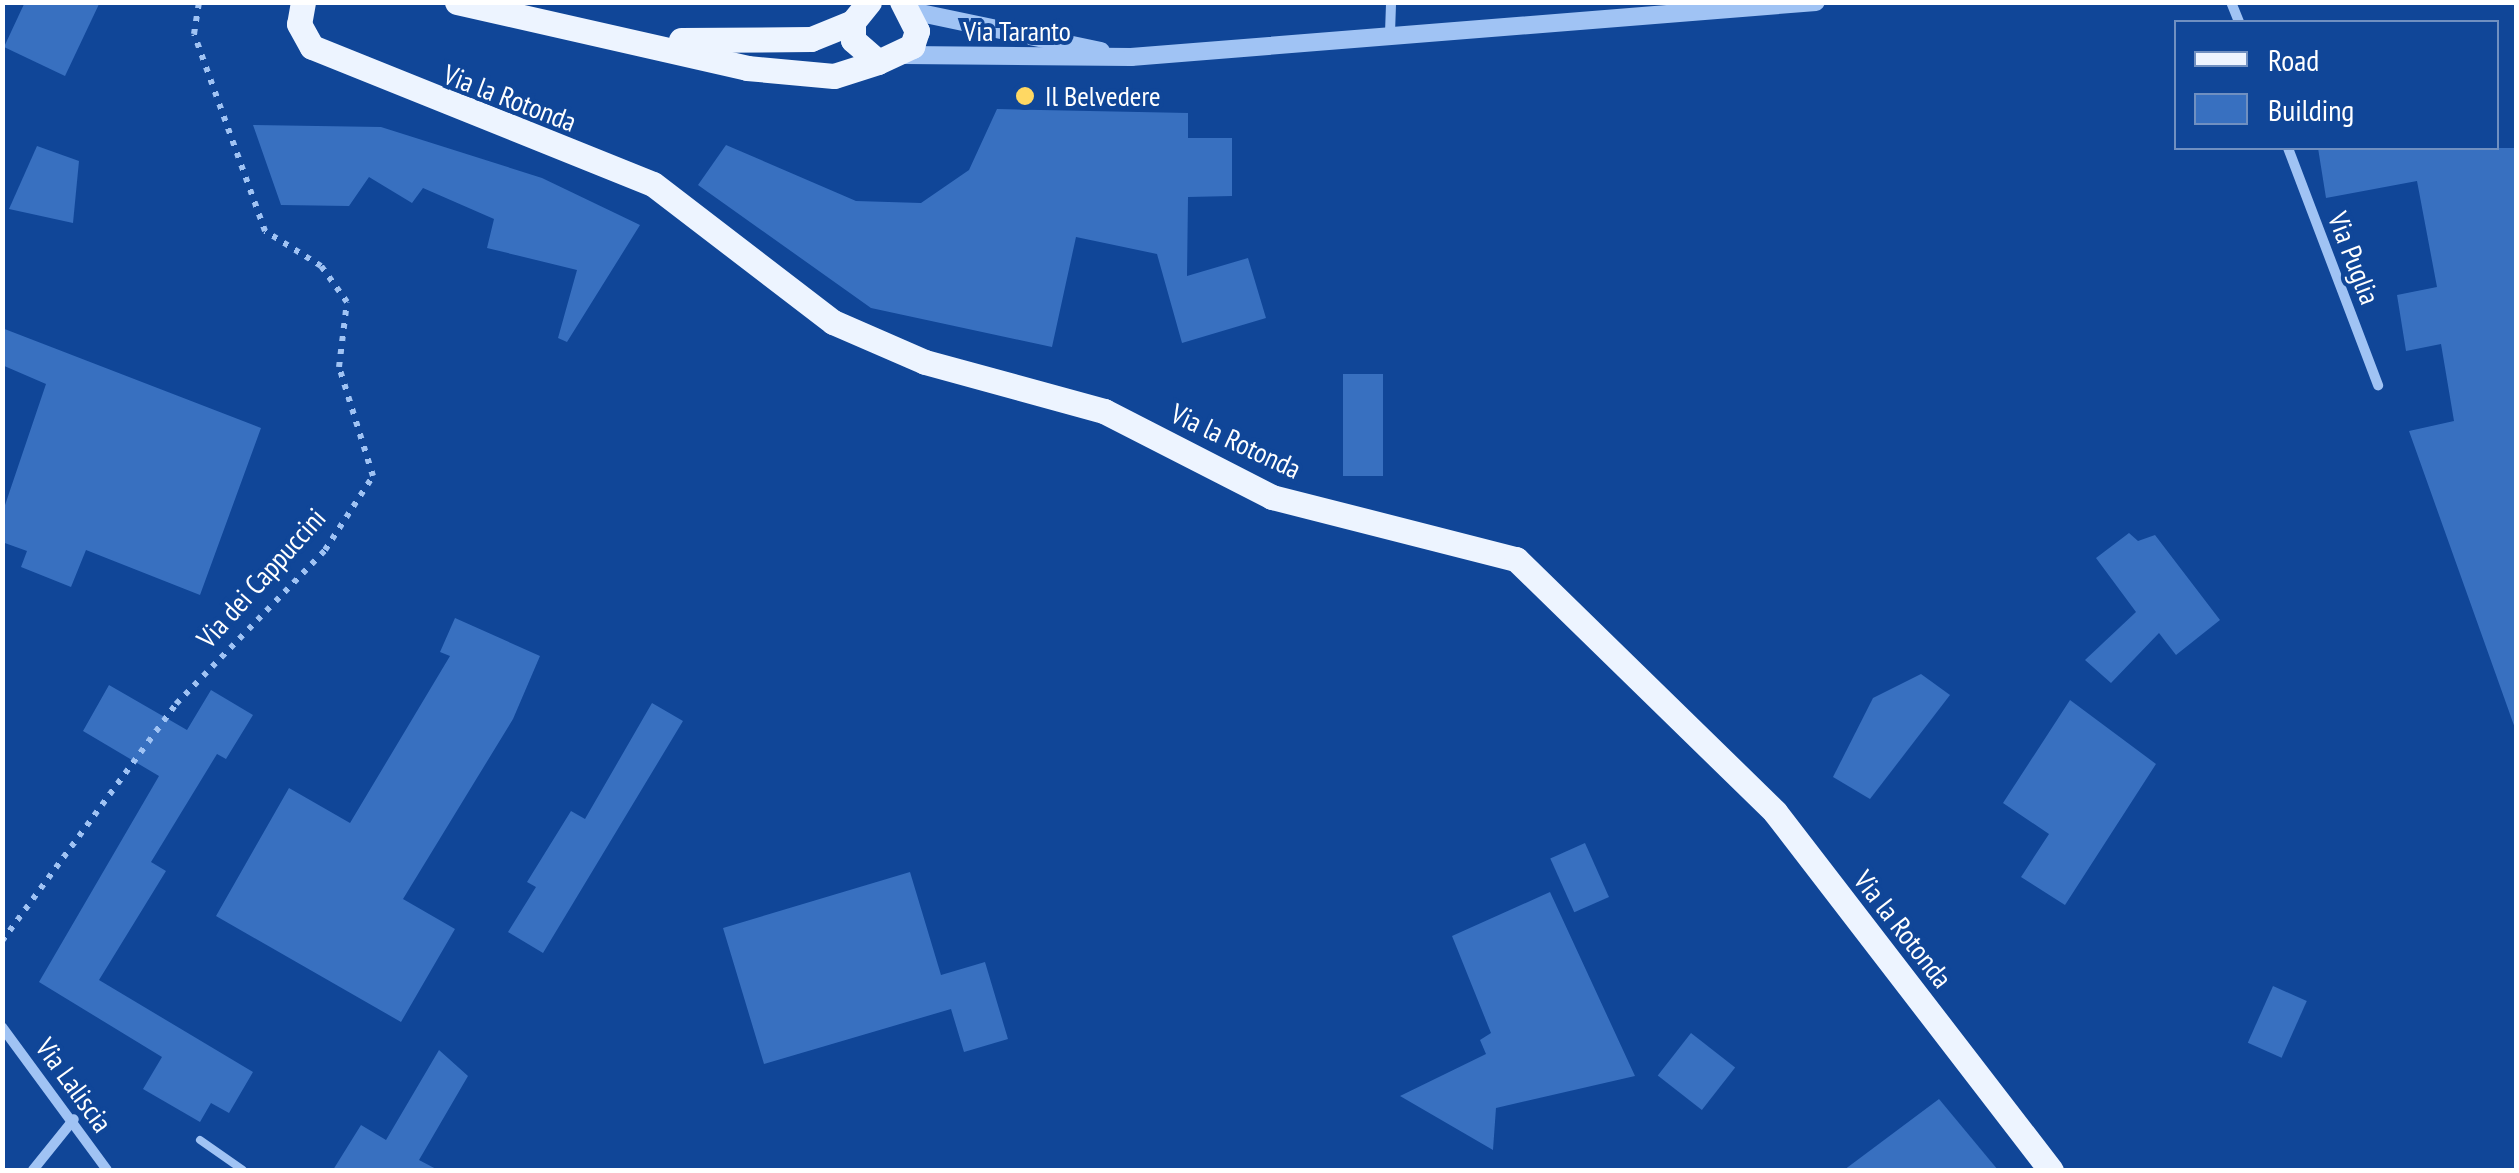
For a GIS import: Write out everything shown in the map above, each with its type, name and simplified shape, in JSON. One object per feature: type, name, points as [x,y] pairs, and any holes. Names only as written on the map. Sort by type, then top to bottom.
[{"type":"main road","name":"Via la Rotonda","points":[[302,2],[299,24],[312,47],[653,184],[833,322],[925,362],[1104,411],[1272,497],[1516,559],[1775,812],[2051,1170]]},
{"type":"main road","points":[[457,2],[654,40],[747,68],[834,76],[904,55],[917,30],[906,7]]},
{"type":"main road","points":[[654,40],[811,39],[861,12]]},
{"type":"main road","points":[[861,12],[854,40],[878,62]]},
{"type":"street","points":[[1390,33],[1391,2]]},
{"type":"street","name":"Via Taranto","points":[[904,55],[1131,57],[1626,10],[1816,2]]},
{"type":"street","name":"Via Taranto","points":[[906,7],[1131,57]]},
{"type":"street","name":"Via Puglia","points":[[2289,150],[2378,385]]},
{"type":"street","name":"Via Laliscia","points":[[2,1027],[107,1170]]},
{"type":"street","points":[[33,1170],[74,1120]]},
{"type":"lane","points":[[200,1140],[242,1170]]},
{"type":"path","name":"Via dei Cappuccini","points":[[2,940],[176,704],[325,550],[373,476],[338,367],[347,302],[321,266],[265,231],[194,34],[199,2]]},
{"type":"building","points":[[25,2],[100,2],[65,76],[4,47]]},
{"type":"building","points":[[997,109],[1188,113],[1188,138],[1232,138],[1232,196],[1188,197],[1187,276],[1248,258],[1266,318],[1182,343],[1157,254],[1076,237],[1052,347],[871,308],[698,185],[726,145],[856,201],[921,203],[969,170]]},
{"type":"building","points":[[253,125],[381,127],[542,178],[640,225],[567,342],[558,338],[577,270],[487,248],[494,219],[423,188],[412,203],[369,177],[349,206],[281,205]]},
{"type":"building","points":[[37,146],[79,161],[73,223],[9,209]]},
{"type":"building","points":[[2516,148],[2516,731],[2409,431],[2454,421],[2441,344],[2406,351],[2397,295],[2437,287],[2417,181],[2326,198],[2318,150]]},
{"type":"building","points":[[2,328],[261,428],[200,595],[86,550],[71,587],[21,567],[27,551],[2,542],[2,514],[46,384],[2,365]]},
{"type":"building","points":[[1343,374],[1383,374],[1383,476],[1343,476]]},
{"type":"building","points":[[2129,533],[2138,541],[2155,535],[2220,620],[2176,655],[2159,633],[2111,683],[2085,660],[2136,612],[2096,558]]},
{"type":"building","points":[[455,618],[540,656],[513,719],[403,899],[455,929],[401,1022],[216,916],[289,788],[350,823],[450,656],[440,652]]},
{"type":"building","points":[[1921,674],[1950,695],[1870,799],[1833,777],[1873,698]]},
{"type":"building","points":[[109,685],[187,730],[211,690],[253,715],[226,759],[217,754],[151,862],[166,871],[99,980],[253,1072],[229,1113],[211,1103],[200,1122],[143,1089],[162,1057],[39,982],[159,776],[83,731]]},
{"type":"building","points":[[2070,700],[2156,764],[2065,905],[2021,877],[2049,834],[2003,803]]},
{"type":"building","points":[[652,703],[683,721],[543,953],[508,932],[536,887],[527,882],[571,811],[585,819]]},
{"type":"building","points":[[1585,843],[1609,897],[1574,912],[1550,858]]},
{"type":"building","points":[[910,872],[941,975],[985,962],[1008,1039],[964,1052],[951,1009],[764,1064],[723,928]]},
{"type":"building","points":[[1550,892],[1635,1076],[1496,1108],[1493,1150],[1400,1096],[1486,1054],[1480,1040],[1491,1033],[1452,936]]},
{"type":"building","points":[[2273,986],[2307,1001],[2282,1058],[2248,1043]]},
{"type":"building","points":[[1691,1033],[1735,1067],[1702,1110],[1658,1076]]},
{"type":"building","points":[[439,1050],[468,1076],[419,1160],[438,1170],[333,1170],[361,1125],[386,1140]]},
{"type":"building","points":[[1939,1099],[1998,1170],[1844,1170]]},
{"type":"place","name":"Il Belvedere","points":[[1025,96]]}]
